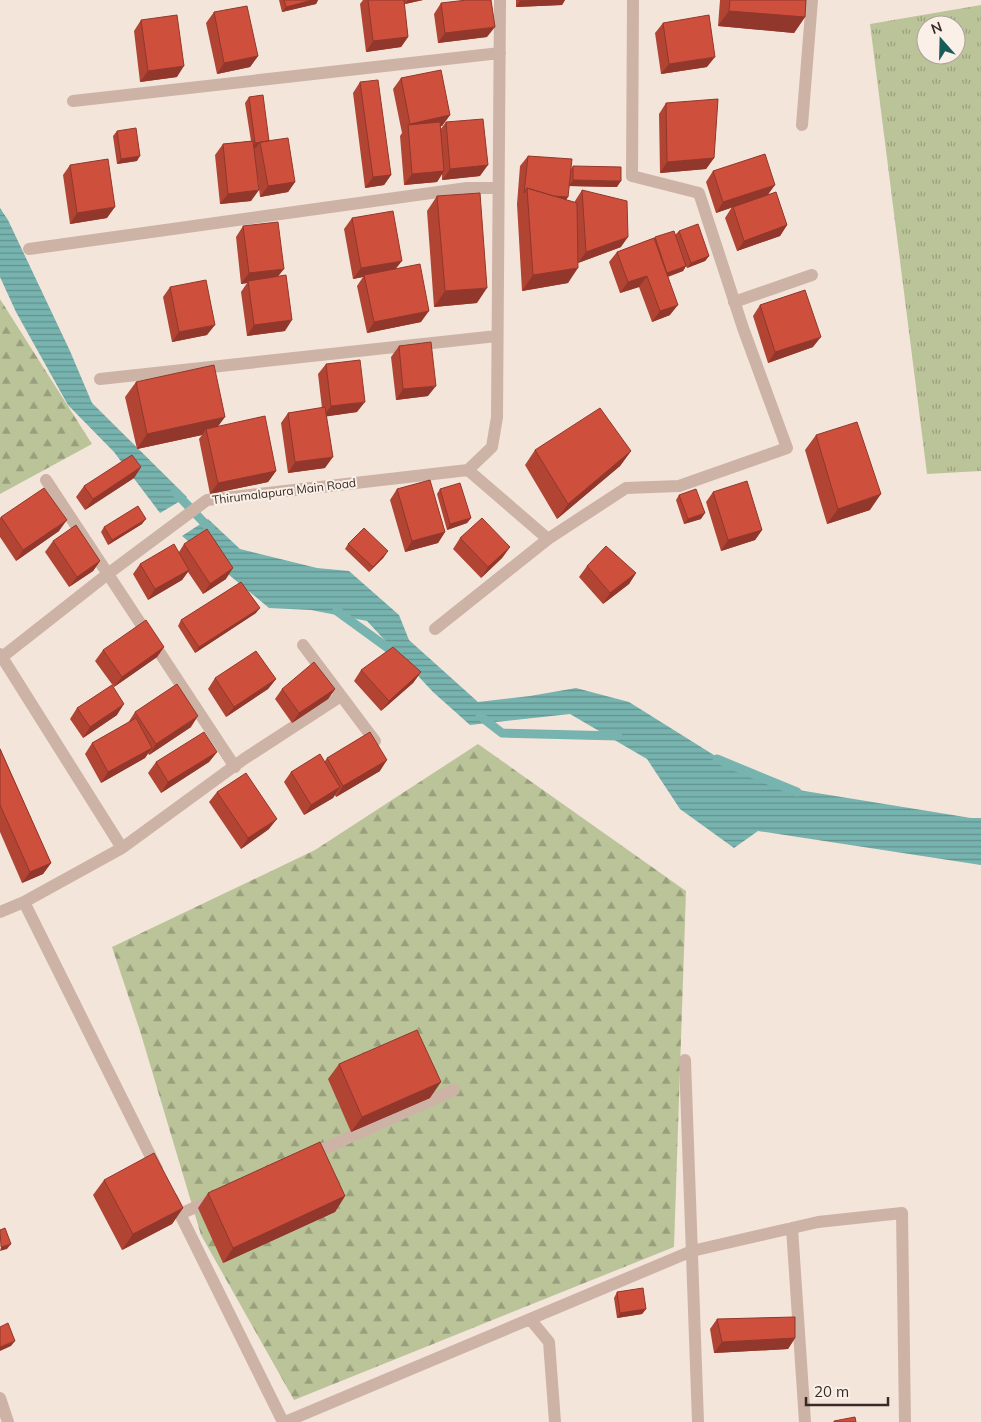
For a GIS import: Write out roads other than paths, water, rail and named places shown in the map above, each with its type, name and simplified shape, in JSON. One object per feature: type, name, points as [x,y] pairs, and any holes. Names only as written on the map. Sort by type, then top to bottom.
[{"type":"street","points":[[500,0],[497,417],[492,447],[468,470],[548,539]]},
{"type":"street","points":[[436,629],[548,539],[626,488],[679,486],[787,448],[734,302],[698,193],[632,176],[633,0]]},
{"type":"street","points":[[802,125],[812,0]]},
{"type":"street","points":[[73,101],[500,54]]},
{"type":"street","points":[[29,249],[467,188],[498,188]]},
{"type":"street","points":[[734,302],[812,275]]},
{"type":"street","points":[[100,378],[497,336]]},
{"type":"street","name":"Thirumalapura Main Road","points":[[1,655],[207,500],[468,470]]},
{"type":"street","points":[[46,480],[235,767]]},
{"type":"street","points":[[302,645],[375,741]]},
{"type":"street","points":[[1,655],[122,848]]},
{"type":"street","points":[[0,912],[24,902],[122,848],[235,767],[341,696]]},
{"type":"street","points":[[24,902],[284,1422],[692,1251],[818,1222],[902,1213],[905,1422]]},
{"type":"street","points":[[685,1060],[698,1422]]},
{"type":"street","points":[[295,1162],[454,1090]]},
{"type":"street","points":[[180,1214],[224,1194]]},
{"type":"street","points":[[792,1228],[805,1422]]},
{"type":"street","points":[[530,1319],[549,1342],[555,1422]]},
{"type":"street","points":[[0,1398],[8,1422]]},
{"type":"water","points":[[0,208],[8,220],[70,351],[92,403],[187,497],[160,513],[114,452],[68,405],[16,312],[0,277]]},
{"type":"water","points":[[208,519],[240,549],[317,568],[349,571],[399,615],[409,640],[478,702],[576,688],[629,702],[725,762],[786,788],[971,818],[981,818],[981,865],[758,831],[734,848],[680,809],[647,759],[570,714],[470,725],[433,692],[367,621],[311,610],[269,608],[182,536]]},
{"type":"waterway","points":[[175,492],[211,530]]},
{"type":"waterway","points":[[337,611],[399,656]]},
{"type":"waterway","points":[[480,716],[502,733],[618,736]]},
{"type":"waterway","points":[[717,759],[797,792]]}]
